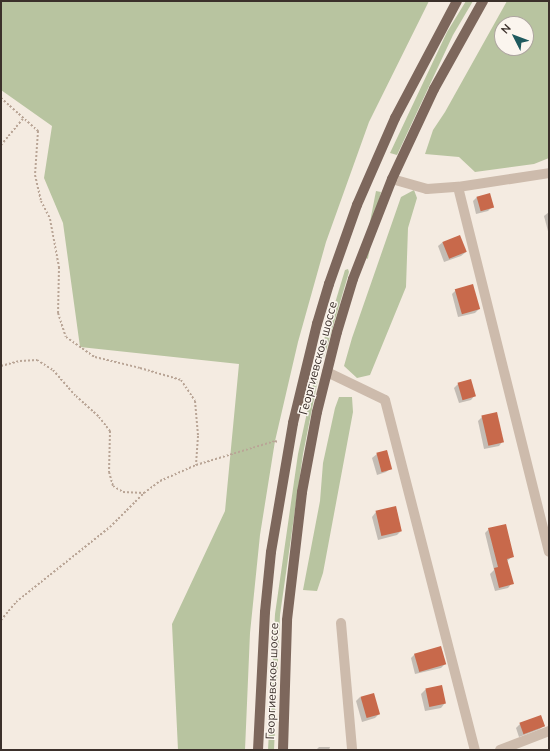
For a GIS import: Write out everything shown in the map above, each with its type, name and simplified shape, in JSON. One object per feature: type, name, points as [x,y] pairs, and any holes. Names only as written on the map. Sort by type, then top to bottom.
[{"type":"main road","name":"Георгиевское шоссе","points":[[258,750],[260,686],[270,567],[288,446],[317,324],[357,205],[395,118],[457,1]]},
{"type":"main road","name":"Георгиевское шоссе","points":[[283,750],[287,620],[294,556],[308,456],[327,372],[353,279],[392,179],[434,89],[483,1]]},
{"type":"lane","points":[[392,179],[427,189],[458,187],[549,173]]},
{"type":"lane","points":[[458,187],[549,552]]},
{"type":"lane","points":[[327,372],[386,400],[475,750]]},
{"type":"lane","points":[[341,623],[352,750]]},
{"type":"lane","points":[[500,750],[549,731]]},
{"type":"path","points":[[1,98],[38,131],[35,175],[41,201],[50,219],[59,268],[58,313],[66,337],[95,358],[140,368],[181,380],[195,401],[198,436],[196,465]]},
{"type":"path","points":[[1,145],[24,118]]},
{"type":"path","points":[[1,366],[37,360],[52,370],[76,396],[99,417],[110,431],[109,472],[113,486],[123,492],[144,493]]},
{"type":"path","points":[[1,620],[16,602],[110,528],[144,493],[160,481],[196,465],[275,441],[288,446]]},
{"type":"green space","points":[[1,1],[429,1],[369,122],[326,242],[298,342],[275,441],[260,535],[250,633],[245,750],[178,750],[172,624],[225,511],[239,364],[80,347],[63,223],[44,178],[52,126],[1,90]]},
{"type":"green space","points":[[466,1],[473,1],[453,35],[397,155],[390,153],[447,32]]},
{"type":"green space","points":[[507,1],[549,1],[549,158],[534,164],[475,172],[459,157],[425,154],[433,130],[445,112],[494,24],[494,56],[534,56],[534,16],[499,16]]},
{"type":"green space","points":[[414,190],[417,198],[408,228],[406,287],[370,375],[357,378],[344,366],[352,338],[401,197]]},
{"type":"green space","points":[[376,191],[381,192],[368,259],[363,258]]},
{"type":"green space","points":[[348,269],[349,272],[324,357],[321,362],[319,356],[345,270]]},
{"type":"green space","points":[[317,376],[318,379],[303,454],[280,615],[274,750],[268,750],[275,614],[298,454],[314,380]]},
{"type":"green space","points":[[339,397],[352,397],[353,412],[323,573],[317,591],[303,590],[320,501],[323,463],[335,408]]},
{"type":"building","points":[[490,193],[494,207],[481,211],[477,197]]},
{"type":"building","points":[[460,235],[467,252],[449,259],[442,242]]},
{"type":"building","points":[[473,284],[480,309],[462,314],[455,289]]},
{"type":"building","points":[[471,379],[476,396],[463,400],[458,383]]},
{"type":"building","points":[[497,412],[504,442],[488,446],[481,416]]},
{"type":"building","points":[[387,450],[392,469],[382,472],[376,453]]},
{"type":"building","points":[[396,506],[402,531],[381,536],[376,511]]},
{"type":"building","points":[[506,524],[514,557],[507,559],[514,584],[499,588],[494,568],[498,567],[488,528]]},
{"type":"building","points":[[441,646],[446,664],[419,672],[414,654]]},
{"type":"building","points":[[442,685],[446,704],[429,707],[425,689]]},
{"type":"building","points":[[374,693],[380,714],[367,718],[361,697]]},
{"type":"building","points":[[541,715],[545,726],[523,734],[519,723]]}]
